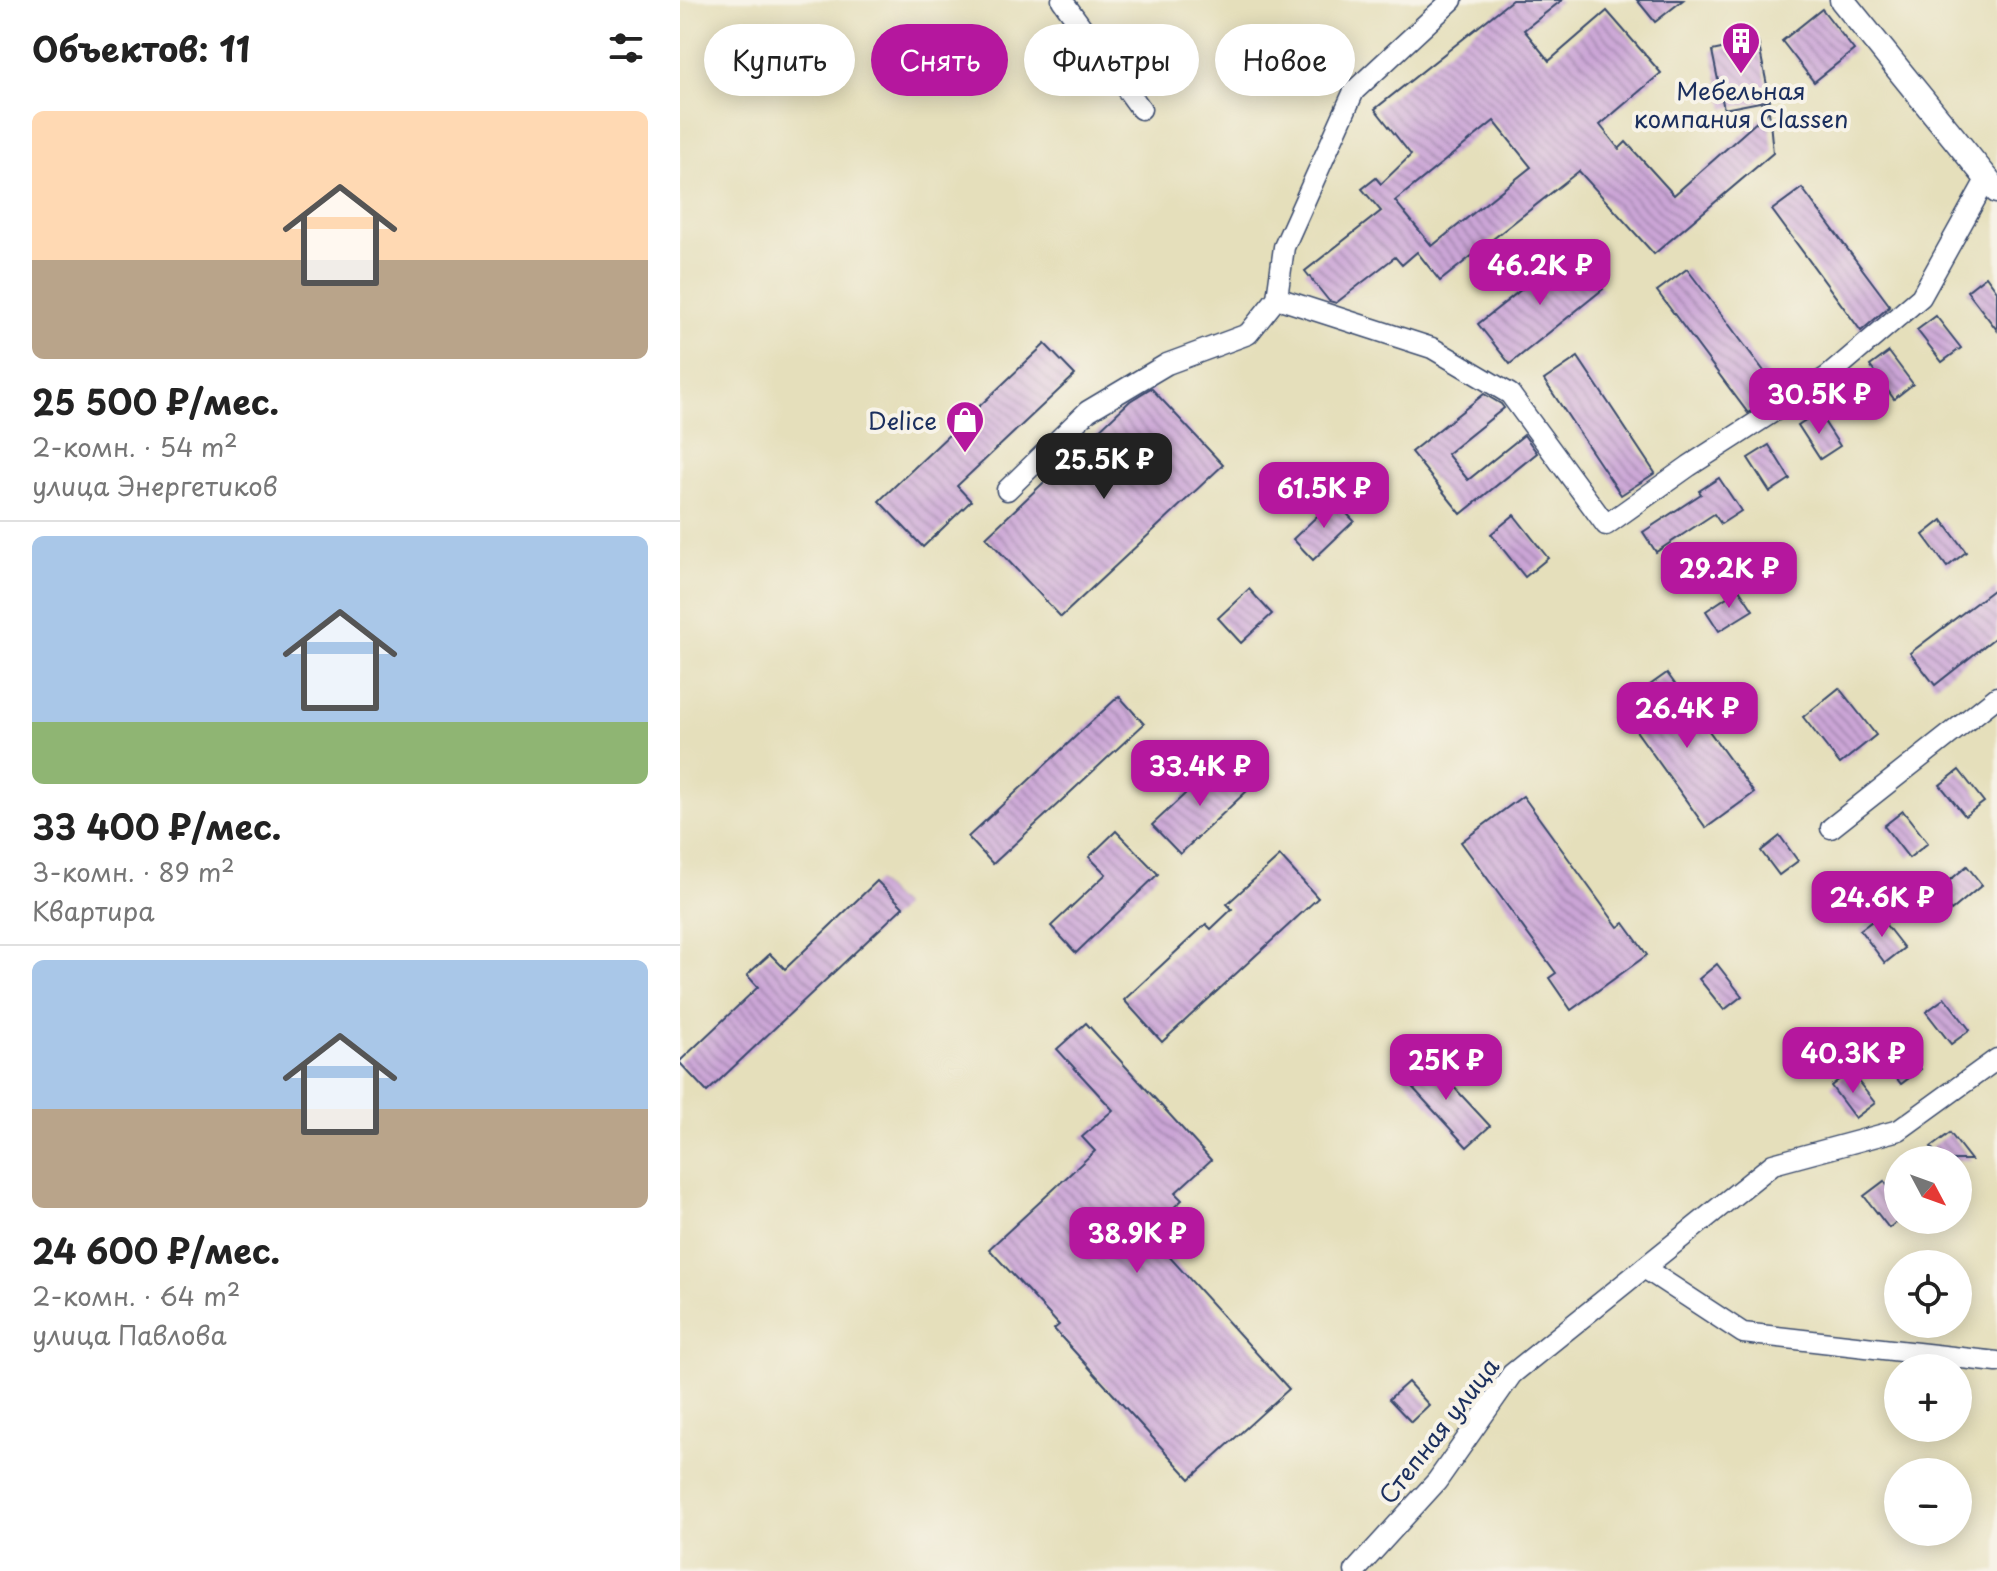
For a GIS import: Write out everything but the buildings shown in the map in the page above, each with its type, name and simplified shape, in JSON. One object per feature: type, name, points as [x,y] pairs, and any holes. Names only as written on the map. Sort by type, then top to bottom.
[{"type":"street","points":[[1062,0],[1141,109]]},
{"type":"street","points":[[1007,490],[1088,411],[1167,364],[1248,334],[1277,298],[1284,247],[1354,91],[1452,0]]},
{"type":"street","points":[[1277,298],[1432,348],[1510,394],[1606,525],[1689,466],[1827,377],[1921,297],[1992,185],[1842,0]]},
{"type":"street","points":[[1831,828],[1997,697]]},
{"type":"street","name":"Степная улица","points":[[1355,1571],[1437,1481],[1512,1374],[1773,1164],[1899,1130],[1997,1059]]},
{"type":"street","points":[[1644,1268],[1743,1333],[1997,1362]]},
{"type":"place","name":"Мебельная компания Сlassen","points":[[1741,75]]},
{"type":"place","name":"Delice","points":[[965,454]]}]
